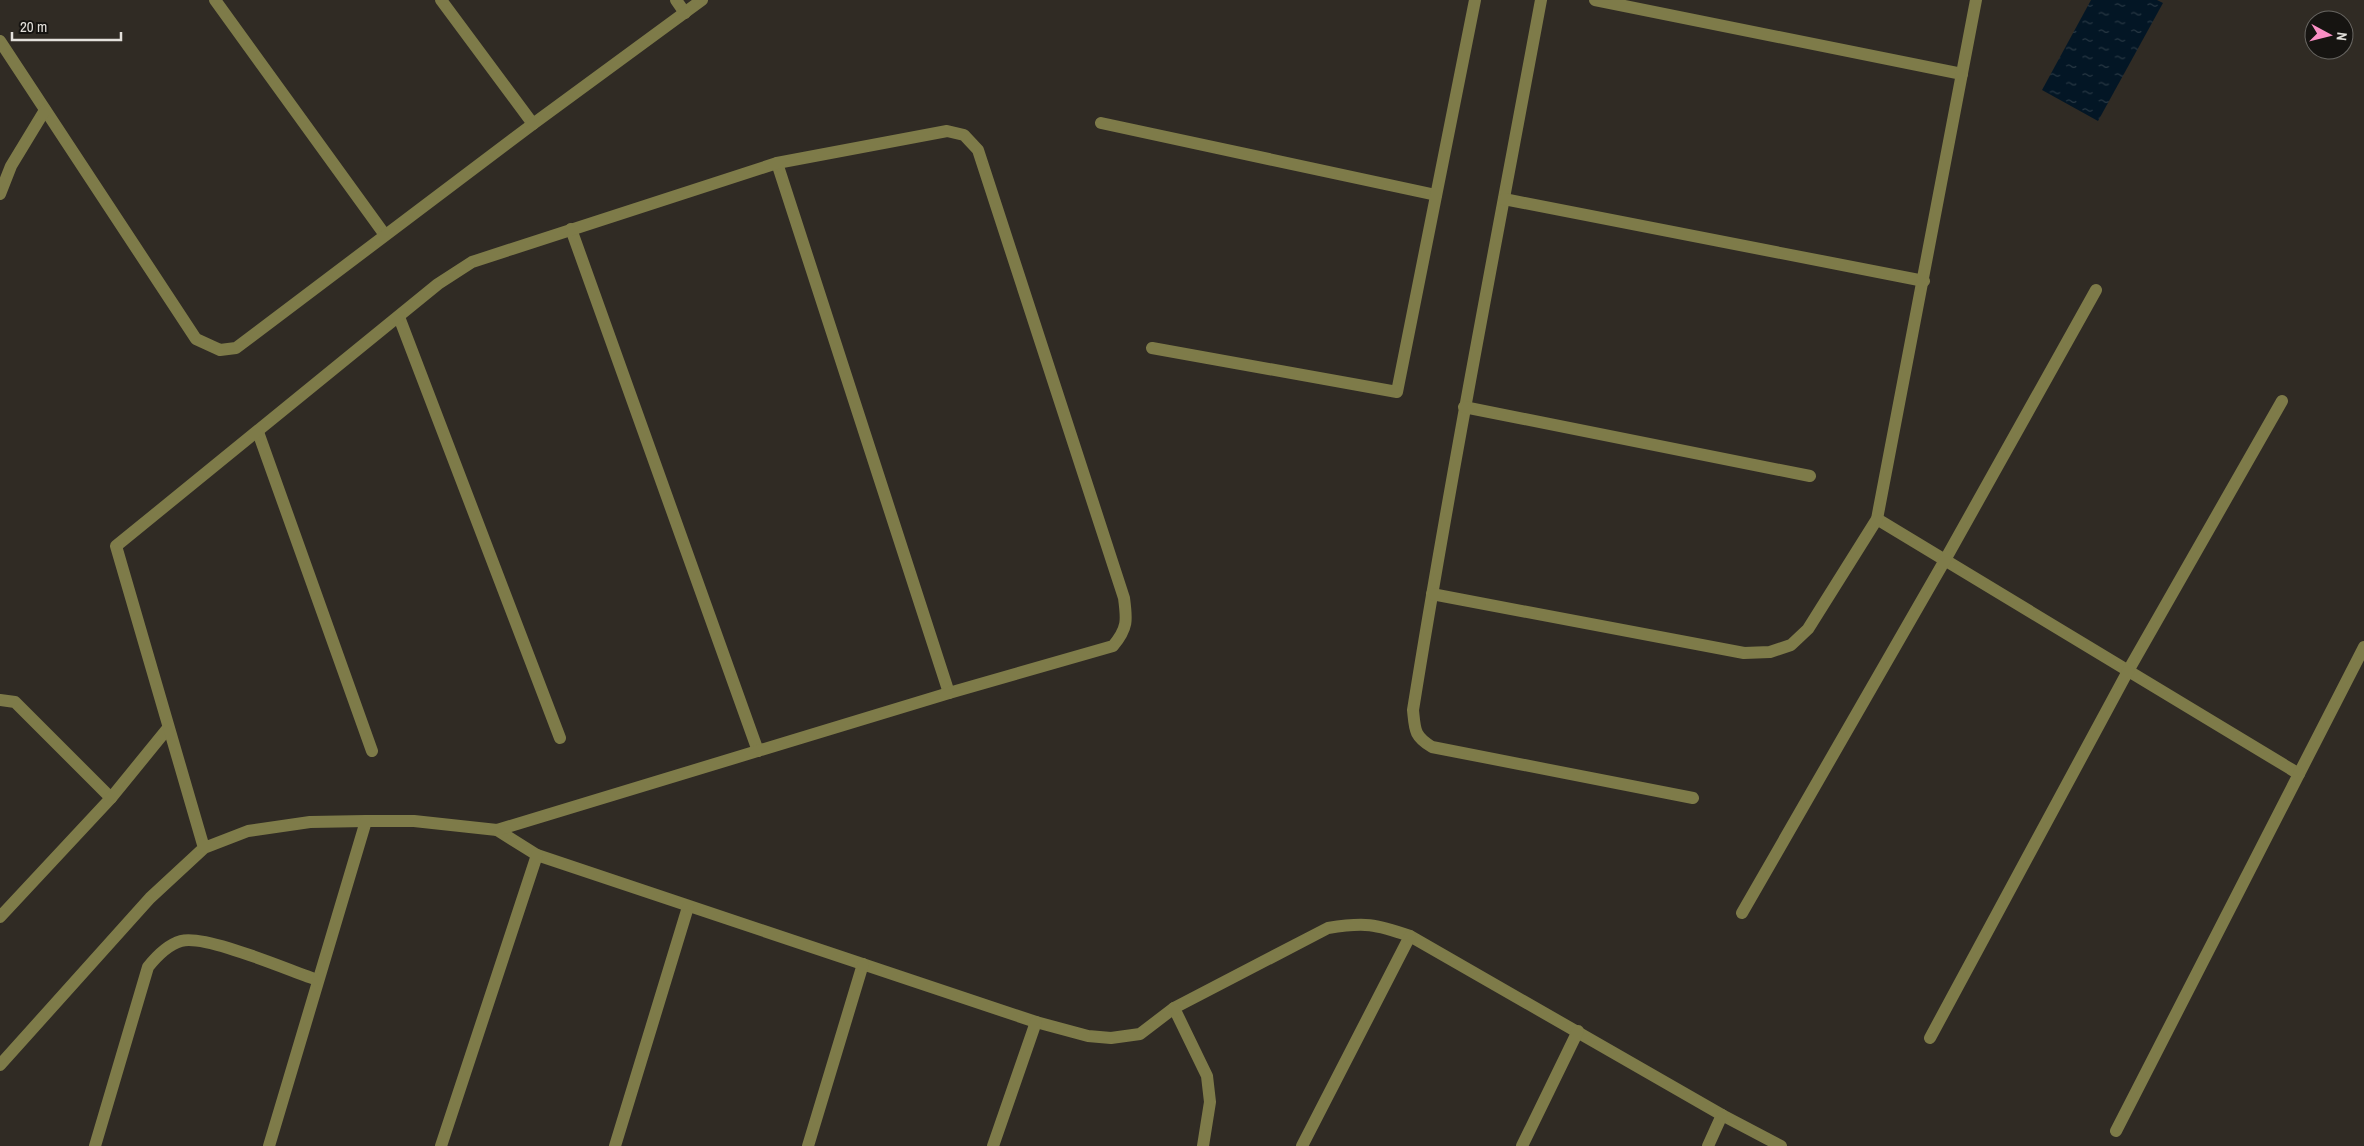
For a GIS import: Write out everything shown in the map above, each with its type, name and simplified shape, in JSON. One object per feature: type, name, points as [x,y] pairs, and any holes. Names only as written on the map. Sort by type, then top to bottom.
[{"type":"street","points":[[216,0],[385,235]]},
{"type":"street","points":[[441,0],[533,124]]},
{"type":"street","points":[[676,0],[686,13]]},
{"type":"street","points":[[0,42],[196,339],[220,350],[236,348],[533,124],[702,0]]},
{"type":"street","points":[[1152,348],[1397,392],[1475,0]]},
{"type":"street","points":[[1541,0],[1464,407],[1413,710],[1414,729],[1419,739],[1432,747],[1693,798]]},
{"type":"street","points":[[1595,0],[1962,74]]},
{"type":"street","points":[[1432,594],[1744,653],[1770,652],[1791,645],[1808,629],[1877,519],[1924,281],[1976,0]]},
{"type":"street","points":[[0,194],[11,166],[45,110]]},
{"type":"street","points":[[1101,123],[1436,195]]},
{"type":"street","points":[[0,1064],[150,898],[204,848],[248,831],[310,822],[366,821],[414,821],[497,830],[949,693],[1113,646],[1124,632],[1126,617],[1124,598],[978,150],[964,135],[947,131],[777,163],[472,262],[438,284],[116,546],[204,848]]},
{"type":"street","points":[[777,163],[949,693]]},
{"type":"street","points":[[1504,199],[1924,281]]},
{"type":"street","points":[[571,229],[758,751]]},
{"type":"street","points":[[1742,913],[1945,560],[2096,290]]},
{"type":"street","points":[[399,317],[560,738]]},
{"type":"street","points":[[1930,1038],[2128,671],[2282,401]]},
{"type":"street","points":[[1464,407],[1810,476]]},
{"type":"street","points":[[258,432],[372,750]]},
{"type":"street","points":[[1877,519],[2299,774]]},
{"type":"street","points":[[2116,1131],[2364,647]]},
{"type":"street","points":[[0,700],[15,702],[111,798]]},
{"type":"street","points":[[0,917],[111,798],[168,728]]},
{"type":"street","points":[[268,1146],[366,821]]},
{"type":"street","points":[[497,830],[537,855],[1036,1022],[1088,1036],[1111,1038],[1140,1034],[1174,1008],[1328,928],[1354,924],[1377,924],[1410,936],[1722,1115],[1781,1146]]},
{"type":"street","points":[[442,1146],[537,855]]},
{"type":"street","points":[[615,1146],[688,907]]},
{"type":"street","points":[[1302,1146],[1410,936]]},
{"type":"street","points":[[96,1146],[148,968],[160,953],[181,940],[210,942],[318,980]]},
{"type":"street","points":[[808,1146],[863,964]]},
{"type":"street","points":[[1174,1008],[1207,1076],[1210,1102],[1202,1146]]},
{"type":"street","points":[[993,1146],[1036,1022]]},
{"type":"street","points":[[1522,1146],[1578,1031]]},
{"type":"street","points":[[1708,1146],[1722,1115]]},
{"type":"water","points":[[2091,0],[2157,0],[2163,3],[2098,121],[2042,90]]}]
